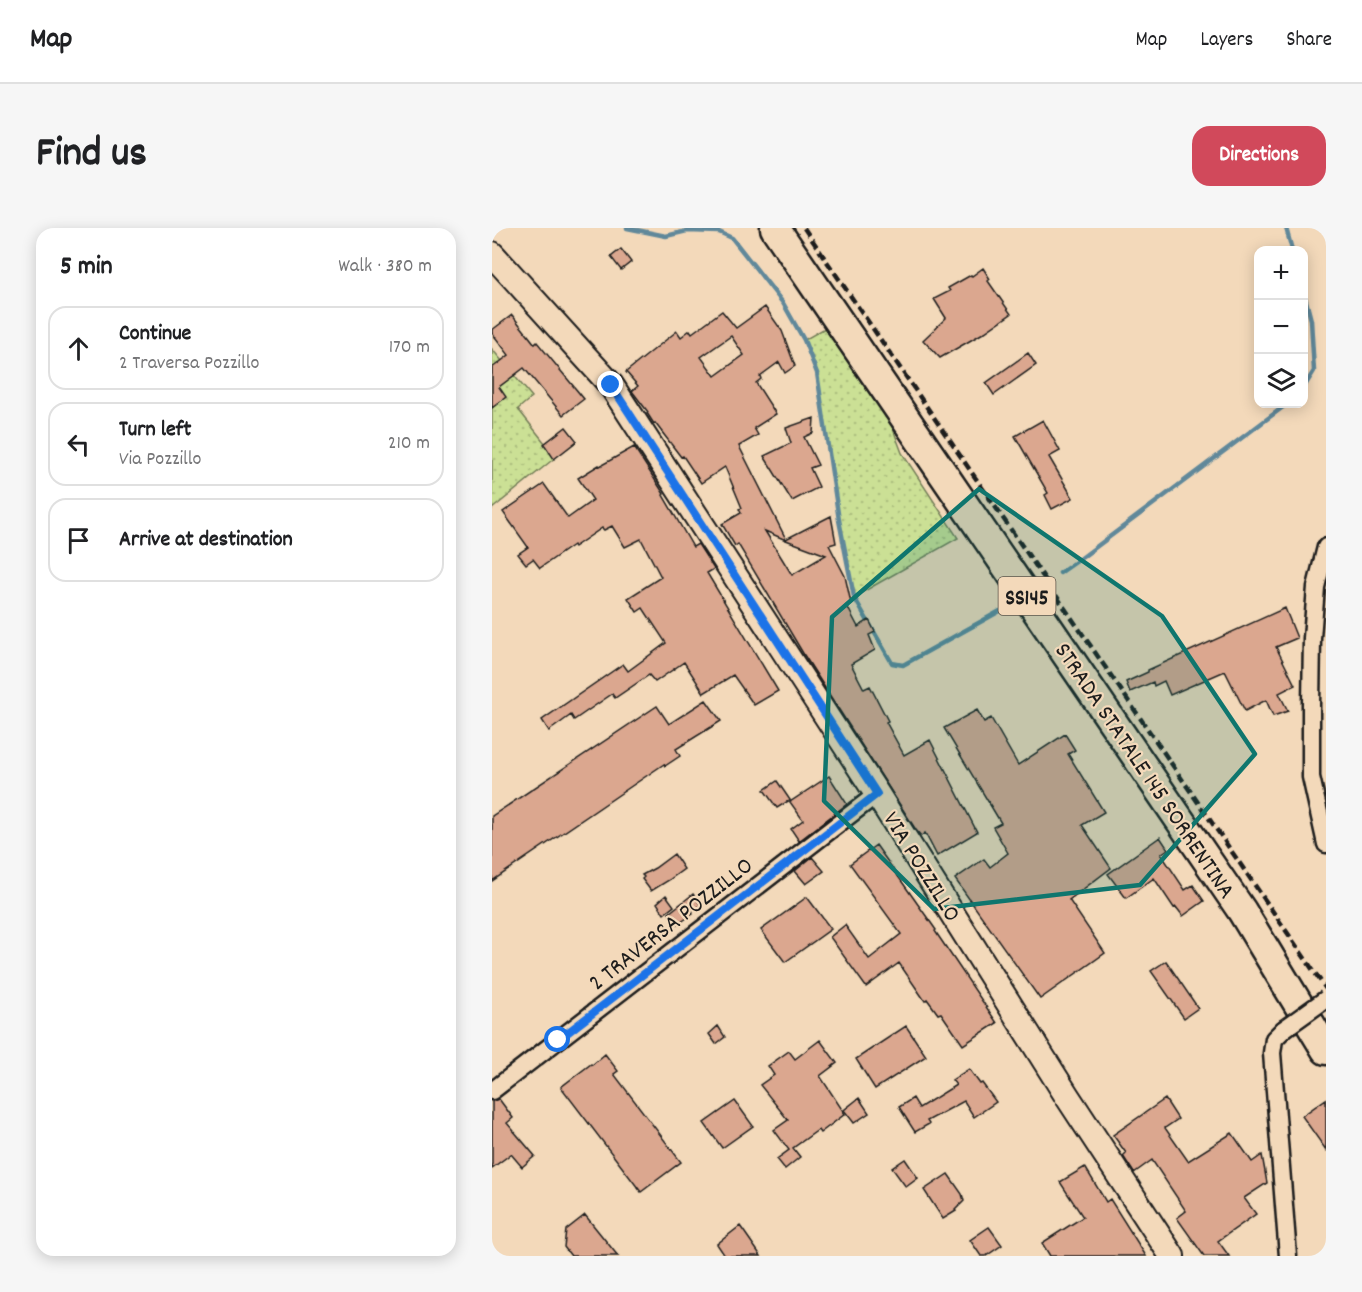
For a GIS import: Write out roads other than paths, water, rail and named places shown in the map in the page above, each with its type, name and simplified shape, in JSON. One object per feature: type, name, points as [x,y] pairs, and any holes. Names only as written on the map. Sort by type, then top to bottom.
[{"type":"highway","name":"STRADA STATALE 145 SORRENTINA","points":[[775,228],[1235,901],[1326,1050]]},
{"type":"highway","points":[[1276,966],[1326,1027]]},
{"type":"main road","name":"VIA POZZILLO","points":[[492,254],[611,385],[877,794],[1061,1086],[1172,1256]]},
{"type":"street","points":[[1326,547],[1316,587],[1312,638],[1311,705],[1311,777],[1326,844]]},
{"type":"street","name":"2 TRAVERSA POZZILLO","points":[[492,1091],[877,794]]},
{"type":"street","points":[[1288,1256],[1272,1053],[1274,1039],[1284,1029],[1326,999]]},
{"type":"waterway","points":[[627,228],[666,236],[687,231],[719,232],[732,238],[783,303],[804,340],[817,373],[839,520],[854,597],[892,663],[903,665],[1000,611]]},
{"type":"waterway","points":[[1286,228],[1291,246]]},
{"type":"waterway","points":[[1306,300],[1311,320],[1314,371],[1308,381]]},
{"type":"waterway","points":[[1060,573],[1282,408]]},
{"type":"railway","points":[[804,228],[1326,989]]}]
